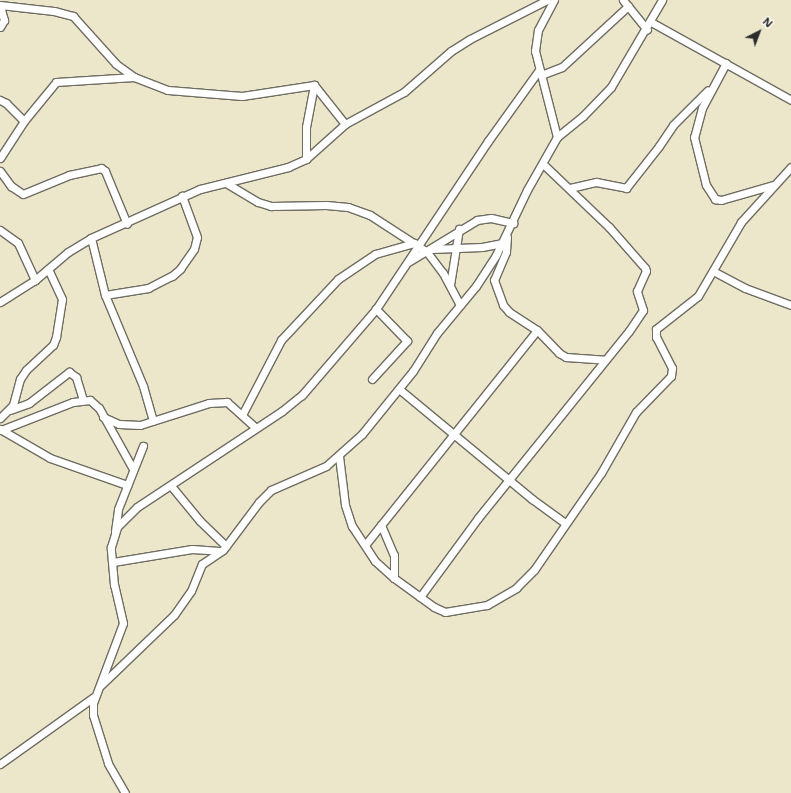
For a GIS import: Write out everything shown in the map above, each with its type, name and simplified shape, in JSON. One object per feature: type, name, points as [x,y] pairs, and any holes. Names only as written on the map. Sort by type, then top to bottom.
[{"type":"street","points":[[0,302],[35,280],[91,238],[127,224],[182,196],[226,182],[288,167],[306,159],[345,124],[404,92],[451,51],[470,39],[547,0]]},
{"type":"street","points":[[554,0],[535,38],[535,52],[556,137]]},
{"type":"street","points":[[623,0],[647,30]]},
{"type":"street","points":[[100,686],[174,615],[191,592],[202,564],[226,546],[248,514],[271,490],[326,466],[339,456],[399,389],[437,333],[476,286],[503,243],[527,190],[543,164],[556,137],[605,95],[647,30],[662,0]]},
{"type":"street","points":[[0,27],[4,20],[0,5],[54,11],[73,16],[116,64],[134,77],[168,90],[223,96],[260,95],[314,85]]},
{"type":"street","points":[[115,533],[126,516],[172,486],[255,427],[282,411],[302,395],[376,309],[408,262],[416,244],[540,72],[562,67],[628,6]]},
{"type":"street","points":[[650,22],[791,100]]},
{"type":"street","points":[[726,63],[711,88],[702,108],[694,137],[711,195],[715,199],[721,200],[775,184]]},
{"type":"street","points":[[0,158],[24,121],[56,82],[134,77]]},
{"type":"street","points":[[314,85],[345,124]]},
{"type":"street","points":[[306,159],[306,127],[314,85]]},
{"type":"street","points":[[570,188],[596,182],[626,188],[659,146],[672,125],[711,88]]},
{"type":"street","points":[[0,100],[6,103],[24,121]]},
{"type":"street","points":[[420,597],[450,553],[640,316],[642,310],[638,286],[646,271],[609,227],[570,188],[543,164]]},
{"type":"street","points":[[339,456],[348,515],[375,561],[394,578],[420,597],[445,612],[487,605],[497,600],[526,579],[601,473],[636,412],[671,376],[672,368],[656,337],[656,330],[689,305],[713,271],[727,242],[741,222],[791,167]]},
{"type":"street","points":[[0,171],[11,186],[23,194],[69,175],[101,168],[105,171],[127,224]]},
{"type":"street","points":[[226,182],[258,202],[271,206],[348,207],[375,218],[416,244],[429,250],[456,249],[503,243]]},
{"type":"street","points":[[105,295],[148,288],[172,276],[180,269],[194,250],[197,237],[182,196]]},
{"type":"street","points":[[408,262],[460,229],[484,218],[512,223]]},
{"type":"street","points":[[450,285],[460,229]]},
{"type":"street","points":[[0,230],[18,243],[35,280]]},
{"type":"street","points":[[507,235],[506,252],[494,280],[494,286],[509,312],[537,330],[559,353],[566,357],[605,360]]},
{"type":"street","points":[[91,238],[105,295],[143,386],[153,421]]},
{"type":"street","points":[[242,415],[281,340],[338,279],[351,268],[375,254],[416,244]]},
{"type":"street","points":[[429,250],[460,305]]},
{"type":"street","points":[[0,418],[16,400],[20,379],[34,362],[53,345],[59,326],[62,299],[48,269]]},
{"type":"street","points":[[713,271],[745,288],[791,306]]},
{"type":"street","points":[[372,378],[407,341],[376,309]]},
{"type":"street","points":[[365,545],[452,434],[537,330]]},
{"type":"street","points":[[8,410],[29,403],[69,372],[76,377],[83,400]]},
{"type":"street","points":[[399,389],[452,434],[510,479],[532,499],[565,523]]},
{"type":"street","points":[[1,429],[83,400],[95,403],[133,469]]},
{"type":"street","points":[[103,417],[127,426],[153,421],[219,402],[227,402],[255,427]]},
{"type":"street","points":[[1,429],[50,458],[127,485]]},
{"type":"street","points":[[125,793],[108,763],[93,715],[94,697],[100,686],[123,623],[114,585],[111,547],[115,533],[118,509],[143,446]]},
{"type":"street","points":[[172,486],[200,521],[226,546]]},
{"type":"street","points":[[381,525],[394,555],[394,578]]},
{"type":"street","points":[[113,562],[192,549],[219,551]]},
{"type":"street","points":[[0,764],[94,697]]}]
